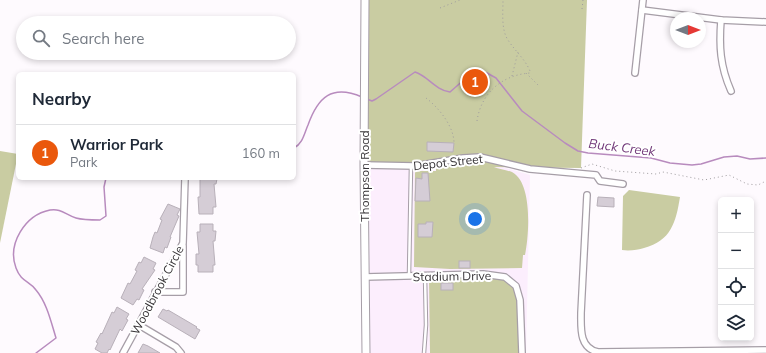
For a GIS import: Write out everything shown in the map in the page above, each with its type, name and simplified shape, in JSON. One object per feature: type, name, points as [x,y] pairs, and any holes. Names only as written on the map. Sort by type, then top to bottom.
[{"type":"street","name":"Thompson Road","points":[[365,0],[364,165],[366,353]]},
{"type":"street","points":[[635,73],[643,0]]},
{"type":"street","points":[[642,10],[721,20],[766,22]]},
{"type":"street","points":[[721,20],[719,41],[720,60],[731,91]]},
{"type":"street","name":"Depot Street","points":[[364,165],[425,166],[463,158],[480,157],[530,169],[596,175],[600,181],[622,184]]},
{"type":"street","name":"Woodbrook Circle","points":[[123,353],[183,243],[185,180]]},
{"type":"street","points":[[587,195],[581,331],[587,347],[592,350],[704,352],[766,350]]},
{"type":"street","points":[[155,292],[183,292],[183,243]]},
{"type":"street","name":"Stadium Drive","points":[[365,278],[492,274],[505,277],[513,283],[518,290],[521,307],[522,353]]},
{"type":"street","points":[[139,325],[176,347],[181,353]]},
{"type":"lane","points":[[409,276],[411,166]]},
{"type":"lane","points":[[424,353],[426,325],[426,276]]},
{"type":"path","points":[[440,8],[460,0]]},
{"type":"path","points":[[477,121],[484,98],[496,84],[512,77],[530,73],[530,70],[518,52],[507,40],[504,33],[503,0]]},
{"type":"path","points":[[582,9],[583,0]]},
{"type":"path","points":[[512,77],[518,52]]},
{"type":"path","points":[[526,73],[540,87]]},
{"type":"path","points":[[426,98],[451,127],[454,134],[454,142]]},
{"type":"path","points":[[579,170],[586,165],[592,164],[615,171],[656,174],[663,172],[704,180],[729,175],[747,184],[758,185],[766,182]]},
{"type":"shaded area","points":[[489,163],[530,175],[526,353],[366,353],[364,165]]},
{"type":"green space","points":[[368,0],[587,0],[581,168],[494,167],[512,172],[519,178],[523,187],[528,210],[528,236],[525,255],[523,255],[522,268],[450,269],[414,267],[415,171],[436,171],[436,168],[444,166],[364,165]]},
{"type":"green space","points":[[0,151],[16,154],[16,164],[0,243]]},
{"type":"green space","points":[[629,190],[680,197],[671,229],[660,241],[653,245],[639,249],[622,250],[623,196]]},
{"type":"green space","points":[[429,277],[505,279],[514,287],[518,303],[518,353],[430,353]]},
{"type":"building","points":[[427,142],[454,143],[453,152],[427,151]]},
{"type":"building","points":[[422,173],[428,173],[430,201],[415,201],[416,178],[422,179]]},
{"type":"building","points":[[200,180],[217,180],[216,184],[214,184],[216,207],[213,207],[213,214],[199,214],[198,197],[200,197]]},
{"type":"building","points":[[598,197],[614,198],[614,207],[597,206]]},
{"type":"building","points":[[168,204],[180,209],[177,215],[179,216],[167,248],[165,247],[163,253],[150,248],[155,232],[157,233],[162,220],[160,219]]},
{"type":"building","points":[[426,222],[433,222],[432,237],[418,237],[418,224],[426,224]]},
{"type":"building","points":[[200,224],[213,224],[213,231],[216,231],[215,241],[213,241],[215,265],[213,265],[213,272],[198,272],[198,265],[196,265],[196,254],[199,254],[197,232],[200,232]]},
{"type":"building","points":[[144,257],[156,263],[153,269],[155,270],[142,289],[144,290],[139,300],[137,299],[133,305],[121,298],[128,283],[130,284],[137,271],[135,270],[139,262],[141,263]]},
{"type":"building","points":[[459,261],[470,261],[470,268],[459,268]]},
{"type":"building","points":[[441,283],[453,283],[453,290],[441,290]]},
{"type":"building","points":[[117,307],[129,314],[126,319],[128,320],[122,331],[120,329],[110,350],[109,349],[107,353],[102,353],[95,349],[98,343],[96,342],[101,333],[102,334],[112,312],[114,313]]},
{"type":"building","points":[[163,309],[168,310],[197,327],[196,328],[200,330],[195,339],[158,317]]},
{"type":"building","points":[[143,344],[148,346],[160,353],[138,353]]},
{"type":"waterway","name":"Buck Creek","points":[[367,99],[372,101],[376,99],[415,72],[440,89],[450,92],[466,78],[478,72],[487,73],[496,78],[522,111],[578,151],[651,158],[670,163],[692,165],[701,164],[724,157],[737,156],[750,159],[766,158]]},
{"type":"waterway","name":"Buck Creek","points":[[296,147],[301,141],[316,107],[322,100],[334,93],[342,92],[351,93],[362,97]]},
{"type":"waterway","name":"Buck Creek","points":[[36,353],[56,338],[48,313],[40,295],[34,287],[23,279],[18,273],[14,259],[16,240],[26,224],[41,213],[50,210],[57,210],[72,217],[85,220],[100,220],[106,216],[104,187],[106,180]]},
{"type":"place","name":"Warrior Park","points":[[475,82]]}]
